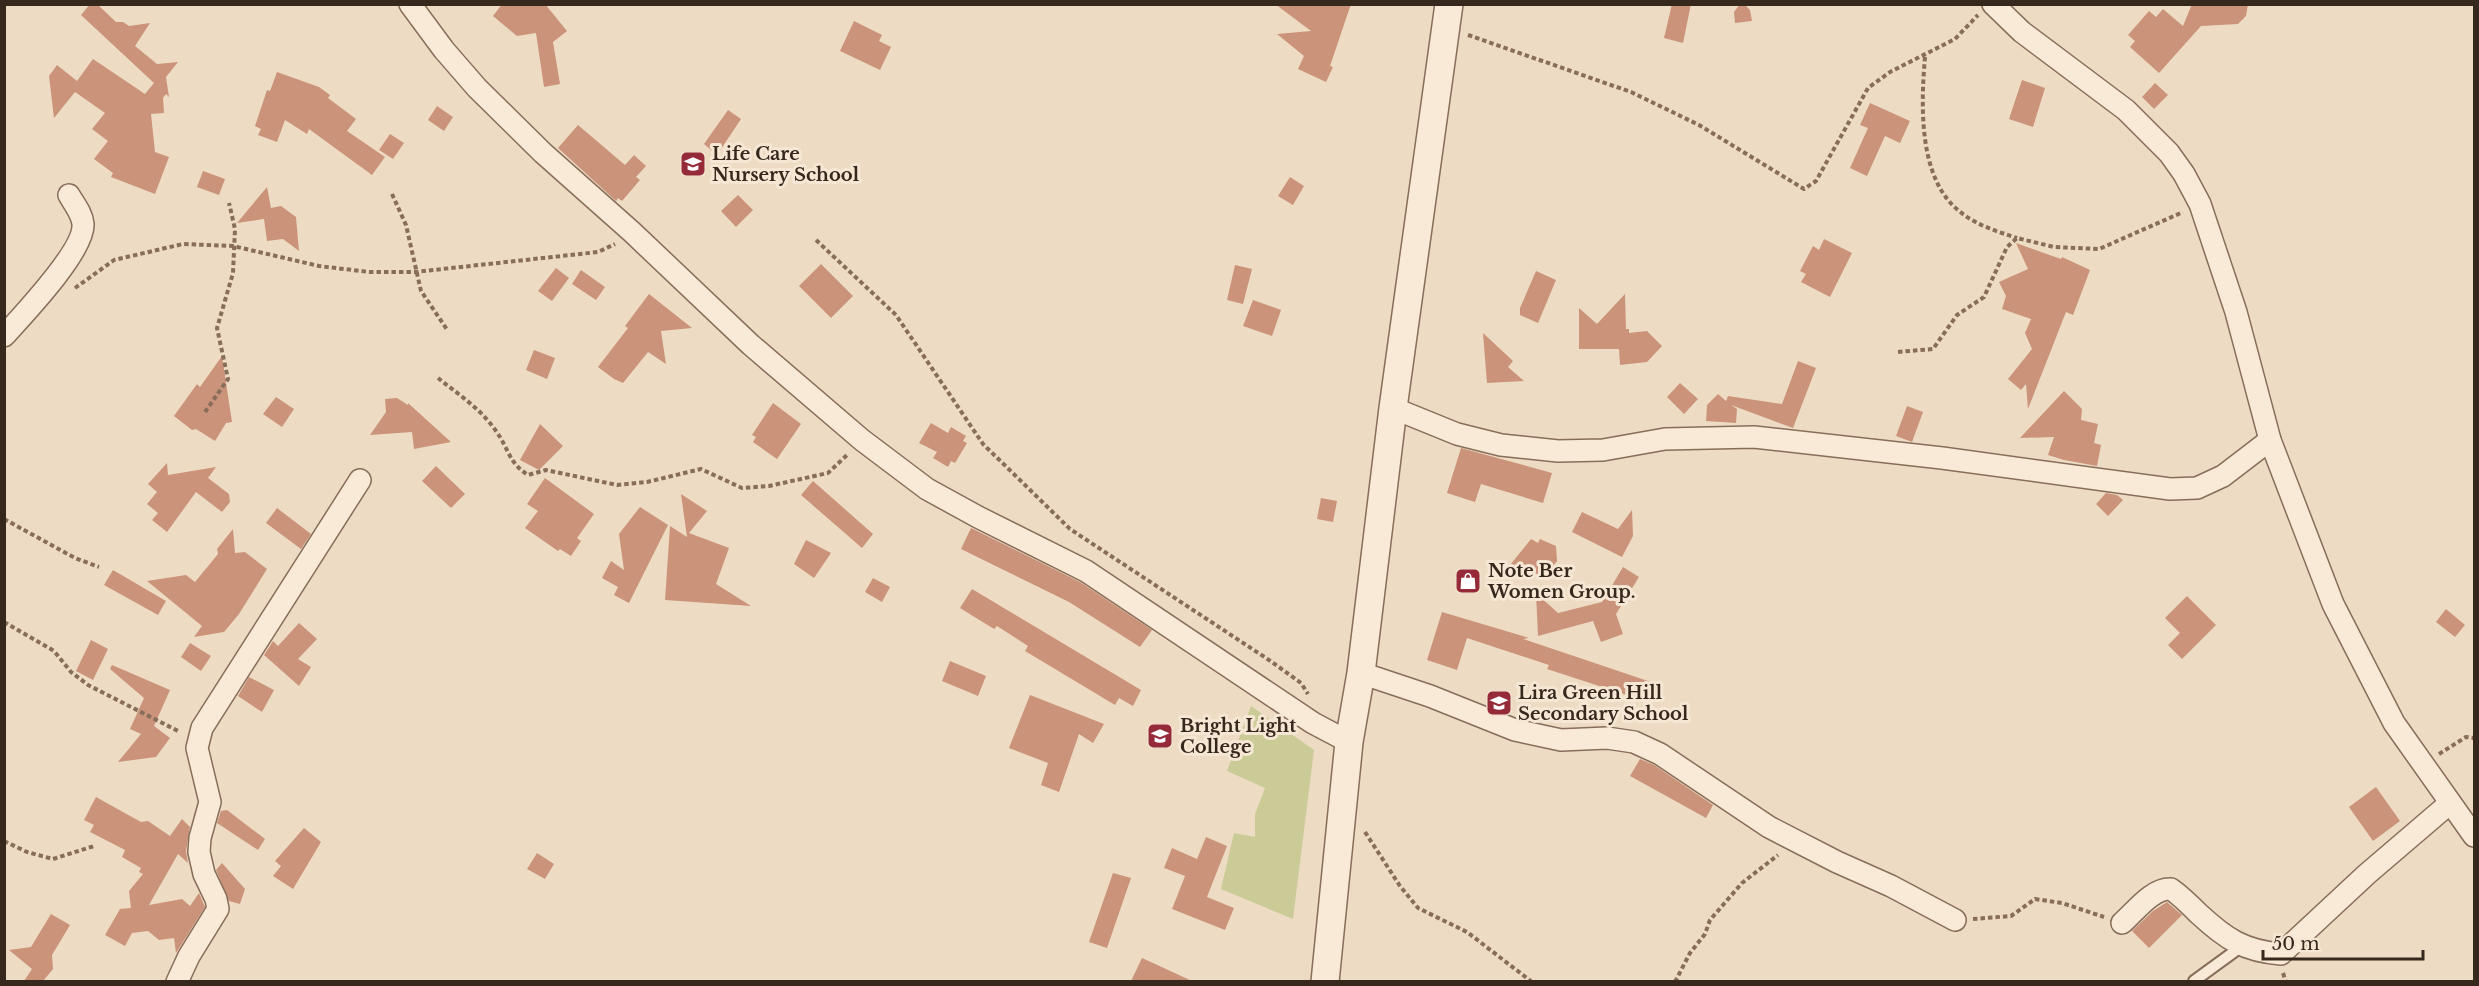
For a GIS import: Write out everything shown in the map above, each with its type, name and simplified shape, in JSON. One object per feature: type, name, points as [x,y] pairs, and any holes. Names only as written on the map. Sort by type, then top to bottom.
[{"type":"street","points":[[410,4],[444,50],[477,88],[543,153],[632,232],[751,345],[862,440],[927,489],[978,518],[1086,571],[1313,723],[1349,742]]},
{"type":"street","points":[[1986,8],[2022,32],[2126,110],[2169,153],[2200,204],[2236,312],[2270,440],[2332,604],[2394,723],[2475,836]]},
{"type":"street","points":[[1324,981],[1349,742],[1361,673],[1392,408],[1447,16]]},
{"type":"street","points":[[4,336],[66,262],[82,236],[81,218],[69,195]]},
{"type":"street","points":[[1392,408],[1457,434],[1501,445],[1558,451],[1603,450],[1665,439],[1754,437],[1942,458],[2170,489],[2197,488],[2223,476],[2270,440]]},
{"type":"street","points":[[177,981],[189,956],[218,909],[216,899],[204,874],[199,852],[210,797],[199,758],[197,741],[217,701],[360,480]]},
{"type":"street","points":[[1361,673],[1430,696],[1515,730],[1561,740],[1607,738],[1634,742],[1660,754],[1768,827],[1891,886],[1955,920]]},
{"type":"street","points":[[2122,923],[2154,894],[2163,889],[2170,890],[2214,927],[2242,946],[2258,952],[2281,954],[2367,874],[2450,803]]},
{"type":"lane","points":[[2194,981],[2242,946]]},
{"type":"path","points":[[1447,16],[1631,92],[1706,129],[1804,189],[1816,181],[1868,88],[1890,72],[1955,39],[1986,8]]},
{"type":"path","points":[[1925,56],[1922,91],[1924,137],[1936,182],[1957,210],[1985,228],[2054,247],[2099,249],[2200,204]]},
{"type":"path","points":[[392,194],[406,225],[421,291],[448,332]]},
{"type":"path","points":[[205,412],[228,379],[217,328],[220,310],[233,273],[235,229],[229,203]]},
{"type":"path","points":[[72,290],[114,260],[183,244],[233,246],[319,266],[369,272],[415,272],[598,252],[616,244],[632,232]]},
{"type":"path","points":[[1898,352],[1933,349],[1957,315],[1984,297],[2007,247],[2017,238]]},
{"type":"path","points":[[816,240],[896,315],[983,444],[1070,529],[1301,683],[1313,702],[1313,723]]},
{"type":"path","points":[[438,378],[476,407],[496,430],[515,467],[528,475],[546,470],[617,485],[646,482],[701,469],[742,488],[769,486],[828,473],[862,440]]},
{"type":"path","points":[[4,519],[75,558],[99,567]]},
{"type":"path","points":[[4,622],[54,651],[70,672],[88,685],[197,741]]},
{"type":"path","points":[[2422,763],[2466,737],[2475,738]]},
{"type":"path","points":[[1341,816],[1365,832],[1400,886],[1418,908],[1467,932],[1532,981]]},
{"type":"path","points":[[4,841],[27,852],[53,859],[94,846]]},
{"type":"path","points":[[1675,981],[1690,953],[1705,934],[1710,920],[1742,883],[1796,842]]},
{"type":"path","points":[[1955,920],[2011,916],[2035,899],[2062,903],[2122,923]]},
{"type":"green space","points":[[1251,706],[1314,750],[1293,919],[1221,889],[1234,833],[1255,837],[1255,814],[1265,788],[1227,771]]},
{"type":"building","points":[[90,4],[97,4],[116,22],[123,22],[129,26],[150,23],[135,46],[157,64],[178,62],[166,77],[169,97],[166,94],[163,98],[164,113],[151,114],[155,152],[169,157],[155,194],[111,177],[113,173],[94,159],[108,141],[92,129],[105,113],[75,92],[54,118],[49,76],[57,65],[77,81],[93,59],[145,94],[154,83],[81,15]]},
{"type":"building","points":[[502,4],[545,4],[567,31],[553,42],[560,84],[544,87],[536,33],[517,36],[493,16]]},
{"type":"building","points":[[1275,4],[1351,4],[1330,66],[1333,67],[1326,82],[1298,69],[1304,56],[1277,34],[1311,31]]},
{"type":"building","points":[[1672,4],[1691,4],[1683,43],[1664,38]]},
{"type":"building","points":[[1740,4],[1744,4],[1750,10],[1752,21],[1735,23],[1734,12]]},
{"type":"building","points":[[2192,4],[2248,4],[2246,16],[2238,24],[2201,26],[2159,73],[2130,47],[2135,41],[2128,35],[2149,11],[2156,17],[2163,9],[2183,26]]},
{"type":"building","points":[[854,21],[882,35],[879,41],[891,47],[880,70],[840,51]]},
{"type":"building","points":[[277,72],[319,87],[330,95],[328,98],[356,119],[347,131],[385,157],[372,175],[309,129],[307,134],[285,120],[277,142],[258,135],[261,129],[255,126],[267,90],[270,91]]},
{"type":"building","points":[[2022,80],[2045,88],[2033,127],[2009,119]]},
{"type":"building","points":[[2155,83],[2168,95],[2154,109],[2142,97]]},
{"type":"building","points":[[1870,103],[1910,121],[1900,143],[1885,136],[1867,176],[1850,168],[1868,128],[1860,125]]},
{"type":"building","points":[[437,106],[453,117],[444,131],[428,120]]},
{"type":"building","points":[[728,110],[741,119],[717,155],[704,144]]},
{"type":"building","points":[[578,125],[625,165],[634,155],[646,166],[636,177],[640,180],[622,201],[618,198],[616,201],[558,148]]},
{"type":"building","points":[[390,134],[404,143],[393,159],[379,150]]},
{"type":"building","points":[[203,171],[225,179],[219,195],[197,187]]},
{"type":"building","points":[[1290,177],[1304,186],[1293,205],[1278,196]]},
{"type":"building","points":[[267,187],[271,208],[281,206],[296,217],[299,251],[283,239],[267,241],[264,219],[237,223]]},
{"type":"building","points":[[738,195],[753,210],[736,227],[721,211]]},
{"type":"building","points":[[1824,239],[1852,253],[1830,297],[1801,282],[1806,274],[1800,271],[1813,246],[1819,250]]},
{"type":"building","points":[[2016,243],[2061,259],[2062,257],[2090,270],[2073,315],[2066,312],[2028,409],[2026,384],[2021,390],[2008,379],[2032,349],[2025,333],[2031,319],[2002,309],[2006,296],[1999,282],[2028,269]]},
{"type":"building","points":[[821,264],[853,296],[831,318],[799,286]]},
{"type":"building","points":[[1235,265],[1252,269],[1243,304],[1227,300]]},
{"type":"building","points":[[556,268],[569,278],[552,301],[538,291]]},
{"type":"building","points":[[581,270],[605,287],[596,300],[572,284]]},
{"type":"building","points":[[1536,271],[1556,280],[1538,323],[1520,315],[1520,308]]},
{"type":"building","points":[[649,294],[692,328],[661,331],[666,364],[648,352],[623,383],[598,367],[628,328],[625,326]]},
{"type":"building","points":[[1625,294],[1626,329],[1629,329],[1629,333],[1647,331],[1662,346],[1647,362],[1620,365],[1619,349],[1579,349],[1579,308],[1597,324]]},
{"type":"building","points":[[1253,300],[1281,310],[1272,336],[1243,326]]},
{"type":"building","points":[[1483,333],[1513,361],[1508,367],[1524,381],[1487,383]]},
{"type":"building","points":[[534,350],[555,358],[547,379],[526,370]]},
{"type":"building","points":[[222,356],[232,422],[226,423],[215,441],[196,429],[192,430],[174,416],[197,384],[200,387]]},
{"type":"building","points":[[1798,361],[1816,368],[1793,428],[1731,405],[1737,409],[1736,423],[1706,421],[1707,405],[1718,394],[1726,401],[1728,396],[1782,404]]},
{"type":"building","points":[[1680,383],[1698,399],[1684,414],[1667,397]]},
{"type":"building","points":[[2064,391],[2082,409],[2081,420],[2098,424],[2094,443],[2101,445],[2097,466],[2048,455],[2054,437],[2020,438]]},
{"type":"building","points":[[276,397],[294,409],[282,427],[263,414]]},
{"type":"building","points":[[397,398],[408,405],[408,403],[451,442],[414,449],[412,432],[370,435],[386,412],[385,399]]},
{"type":"building","points":[[773,403],[801,424],[777,459],[753,442],[756,437],[752,435]]},
{"type":"building","points":[[1907,406],[1923,412],[1912,442],[1896,436]]},
{"type":"building","points":[[931,423],[948,433],[951,427],[966,436],[963,441],[967,443],[955,463],[951,461],[948,467],[933,458],[937,452],[919,443]]},
{"type":"building","points":[[540,424],[563,446],[539,470],[520,460]]},
{"type":"building","points":[[1461,448],[1552,473],[1543,503],[1481,484],[1475,502],[1447,493]]},
{"type":"building","points":[[167,463],[168,475],[216,467],[208,478],[229,494],[230,502],[222,512],[196,492],[167,532],[152,520],[158,513],[147,504],[157,492],[148,484]]},
{"type":"building","points":[[436,466],[465,494],[451,508],[422,481]]},
{"type":"building","points":[[545,478],[594,514],[577,538],[581,541],[571,556],[560,549],[558,551],[525,528],[538,511],[527,504]]},
{"type":"building","points":[[813,481],[873,534],[862,548],[801,495]]},
{"type":"building","points":[[2106,493],[2117,495],[2123,500],[2108,516],[2096,504]]},
{"type":"building","points":[[681,494],[707,511],[689,533],[729,548],[716,584],[751,606],[665,600],[670,526],[687,537]]},
{"type":"building","points":[[1321,498],[1337,501],[1333,522],[1317,519]]},
{"type":"building","points":[[640,507],[668,525],[629,603],[614,595],[618,587],[602,578],[611,561],[624,570],[619,534]]},
{"type":"building","points":[[277,508],[311,534],[301,549],[266,523]]},
{"type":"building","points":[[1632,510],[1633,536],[1622,557],[1572,532],[1582,512],[1618,529]]},
{"type":"building","points":[[971,528],[1080,582],[1152,630],[1140,647],[1069,602],[961,549]]},
{"type":"building","points":[[233,529],[235,553],[245,552],[267,569],[239,614],[224,632],[194,637],[202,626],[147,581],[186,575],[195,582],[218,554],[217,549]]},
{"type":"building","points":[[1531,539],[1538,543],[1540,539],[1556,546],[1557,561],[1543,579],[1531,570],[1506,570]]},
{"type":"building","points":[[806,540],[831,553],[814,578],[794,564]]},
{"type":"building","points":[[1623,567],[1639,577],[1616,614],[1623,634],[1601,642],[1593,621],[1538,636],[1536,593],[1558,613],[1602,602]]},
{"type":"building","points":[[113,570],[166,601],[158,615],[104,585]]},
{"type":"building","points":[[873,578],[890,587],[882,602],[865,592]]},
{"type":"building","points":[[972,589],[1141,690],[1133,706],[1119,698],[1115,705],[1025,651],[1028,646],[997,626],[994,629],[960,608]]},
{"type":"building","points":[[2187,596],[2216,625],[2182,659],[2168,645],[2180,633],[2165,618]]},
{"type":"building","points":[[2446,609],[2465,625],[2455,637],[2436,622]]},
{"type":"building","points":[[1442,612],[1529,638],[1523,639],[1651,682],[1645,701],[1547,669],[1549,665],[1467,638],[1457,670],[1427,660]]},
{"type":"building","points":[[299,623],[317,639],[298,659],[311,667],[299,686],[264,655],[273,641],[278,646]]},
{"type":"building","points":[[91,640],[108,649],[93,680],[76,671]]},
{"type":"building","points":[[190,643],[211,656],[201,671],[181,657]]},
{"type":"building","points":[[950,661],[986,676],[978,696],[942,681]]},
{"type":"building","points":[[112,665],[170,690],[154,726],[170,738],[156,757],[118,762],[141,734],[130,729],[144,698],[110,669]]},
{"type":"building","points":[[249,677],[274,690],[262,712],[238,696]]},
{"type":"building","points":[[1030,695],[1104,724],[1093,743],[1079,734],[1059,792],[1041,785],[1048,763],[1009,748]]},
{"type":"building","points":[[1640,759],[1654,765],[1713,805],[1706,818],[1630,776]]},
{"type":"building","points":[[2376,787],[2400,821],[2373,841],[2349,807]]},
{"type":"building","points":[[96,797],[141,822],[148,821],[170,836],[182,819],[190,827],[186,851],[188,863],[178,854],[149,905],[182,899],[190,906],[199,893],[205,907],[176,953],[174,938],[159,940],[148,931],[132,933],[125,946],[105,935],[120,909],[131,908],[129,891],[143,874],[139,872],[141,868],[122,857],[125,850],[90,832],[94,825],[84,820]]},
{"type":"building","points":[[227,810],[265,839],[258,850],[217,823],[221,811]]},
{"type":"building","points":[[304,828],[321,842],[293,889],[273,876],[281,866],[275,861]]},
{"type":"building","points":[[1206,837],[1227,846],[1207,897],[1234,908],[1225,930],[1172,909],[1185,876],[1164,868],[1172,848],[1197,859]]},
{"type":"building","points":[[537,853],[554,864],[545,879],[527,869]]},
{"type":"building","points":[[222,863],[245,889],[240,904],[229,901],[216,870]]},
{"type":"building","points":[[1113,873],[1131,878],[1107,948],[1089,942]]},
{"type":"building","points":[[2167,902],[2182,915],[2149,948],[2132,931],[2153,911]]},
{"type":"building","points":[[51,914],[70,925],[52,955],[53,969],[43,981],[24,981],[32,969],[9,950],[31,947]]},
{"type":"building","points":[[1142,958],[1153,963],[1192,981],[1131,981]]},
{"type":"place","name":"Life Care Nursery School","points":[[693,164]]},
{"type":"place","name":"Note Ber Women Group.","points":[[1468,581]]},
{"type":"place","name":"Lira Green Hill Secondary School","points":[[1499,703]]},
{"type":"place","name":"Bright Light College","points":[[1160,736]]}]
